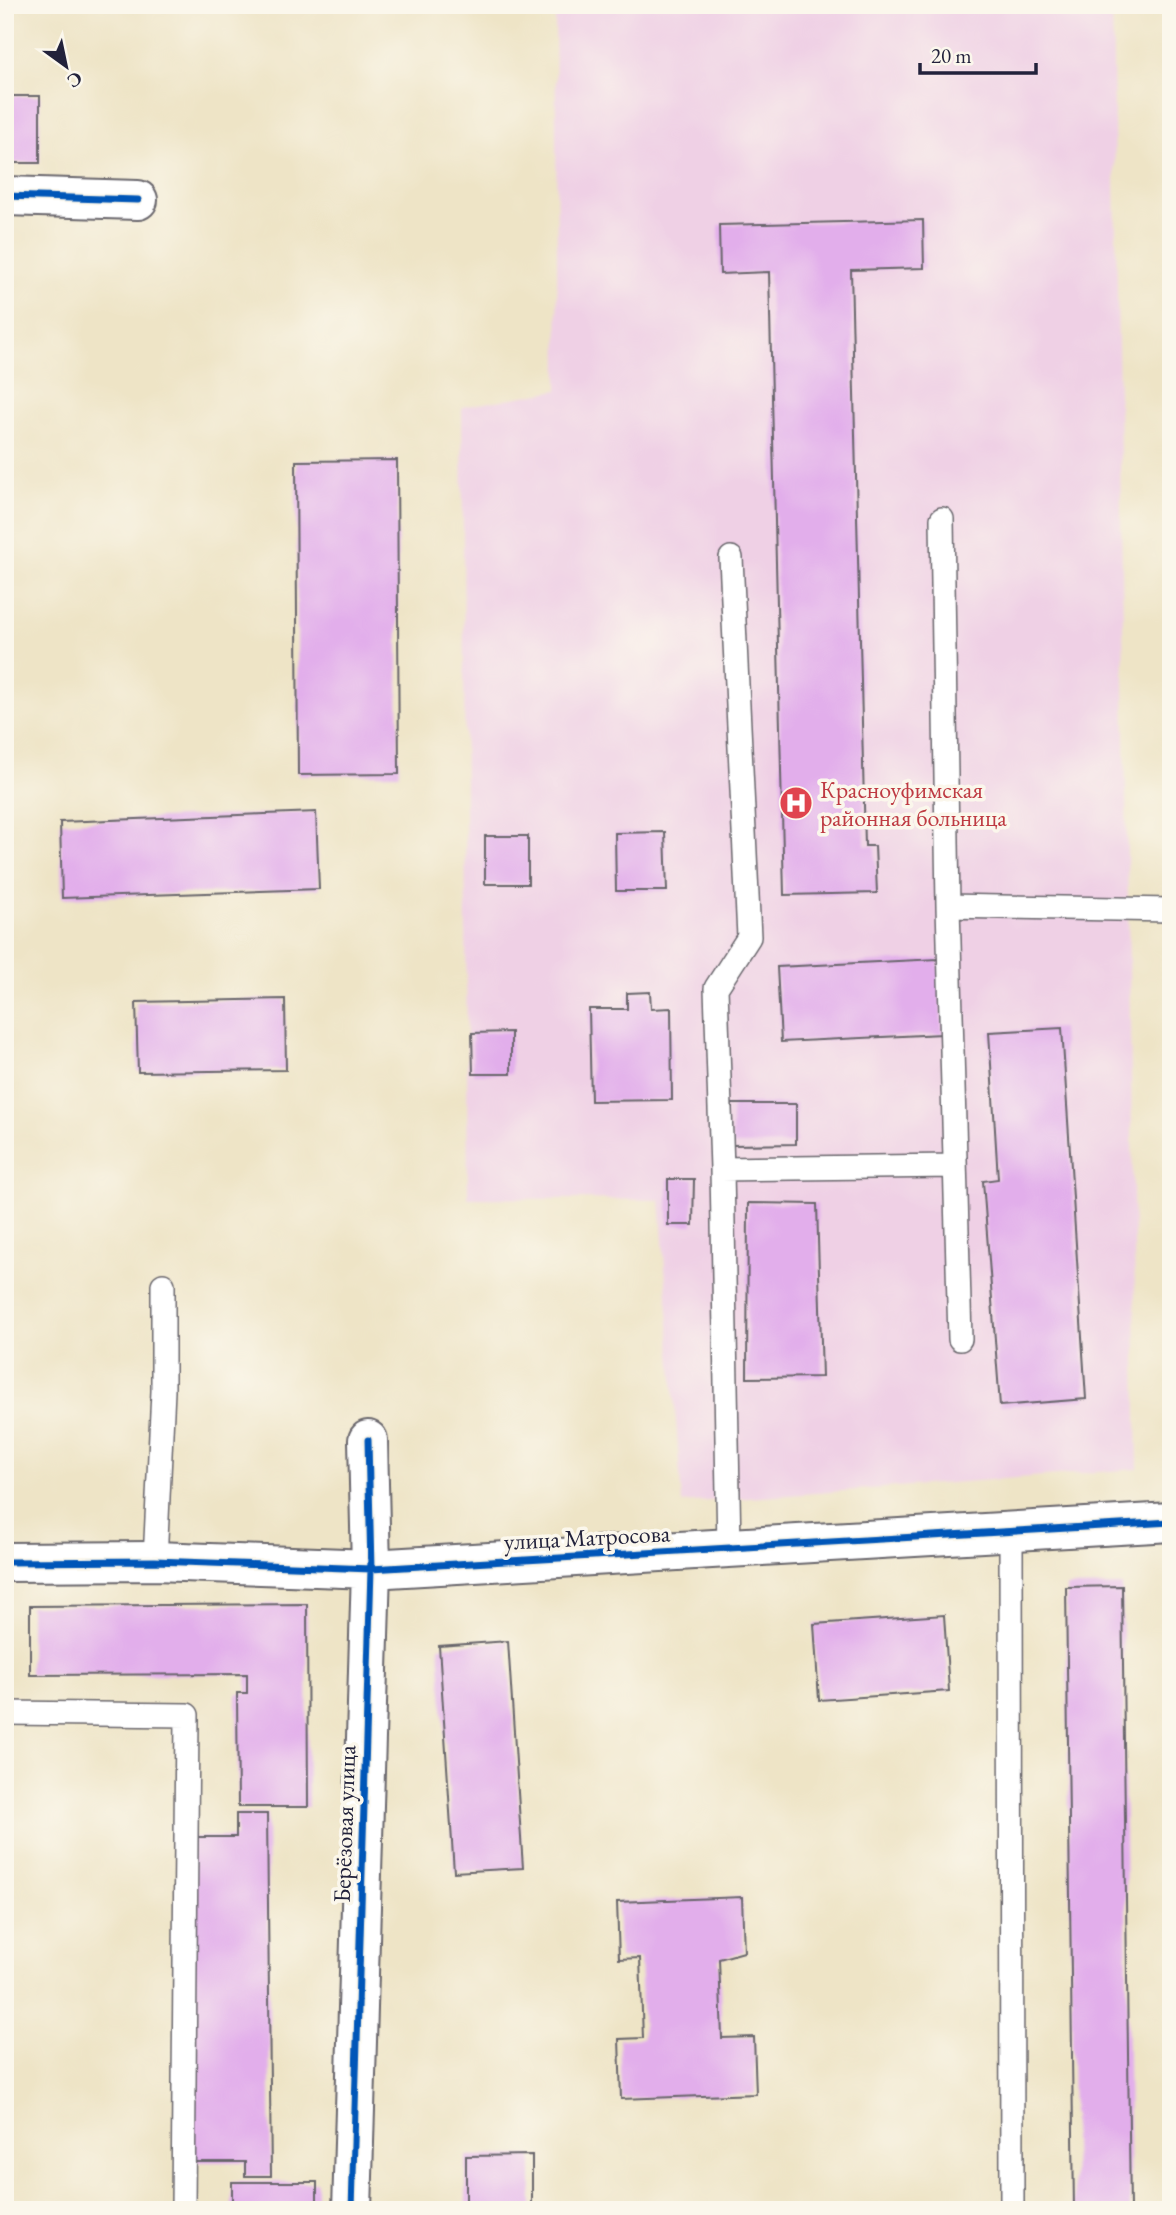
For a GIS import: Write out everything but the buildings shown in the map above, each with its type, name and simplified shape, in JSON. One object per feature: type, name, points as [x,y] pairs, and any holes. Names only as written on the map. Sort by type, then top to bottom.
[{"type":"street","points":[[5,196],[138,200]]},
{"type":"street","name":"Берёзовая улица","points":[[352,2210],[371,1569],[368,1440]]},
{"type":"street","name":"улица Матросова","points":[[5,1562],[155,1560],[371,1569],[1171,1522]]},
{"type":"lane","points":[[942,519],[948,906],[960,1339]]},
{"type":"lane","points":[[729,1548],[716,988],[749,937],[731,558]]},
{"type":"lane","points":[[948,906],[1171,910]]},
{"type":"lane","points":[[722,1169],[955,1166]]},
{"type":"lane","points":[[155,1560],[163,1391],[163,1285]]},
{"type":"lane","points":[[1011,1531],[1012,2210]]},
{"type":"lane","points":[[5,1713],[187,1716],[183,2210]]},
{"type":"shaded area","name":"Красноуфимская районная больница","points":[[555,5],[1112,5],[1138,1469],[682,1503],[660,1200],[468,1198],[462,407],[558,390]]},
{"type":"cycle path","points":[[5,196],[138,200]]},
{"type":"cycle path","points":[[352,2210],[371,1569],[368,1440]]},
{"type":"cycle path","points":[[5,1562],[155,1561],[371,1569],[1171,1522]]},
{"type":"place","name":"Красноуфимская районная больница","points":[[796,803]]}]
